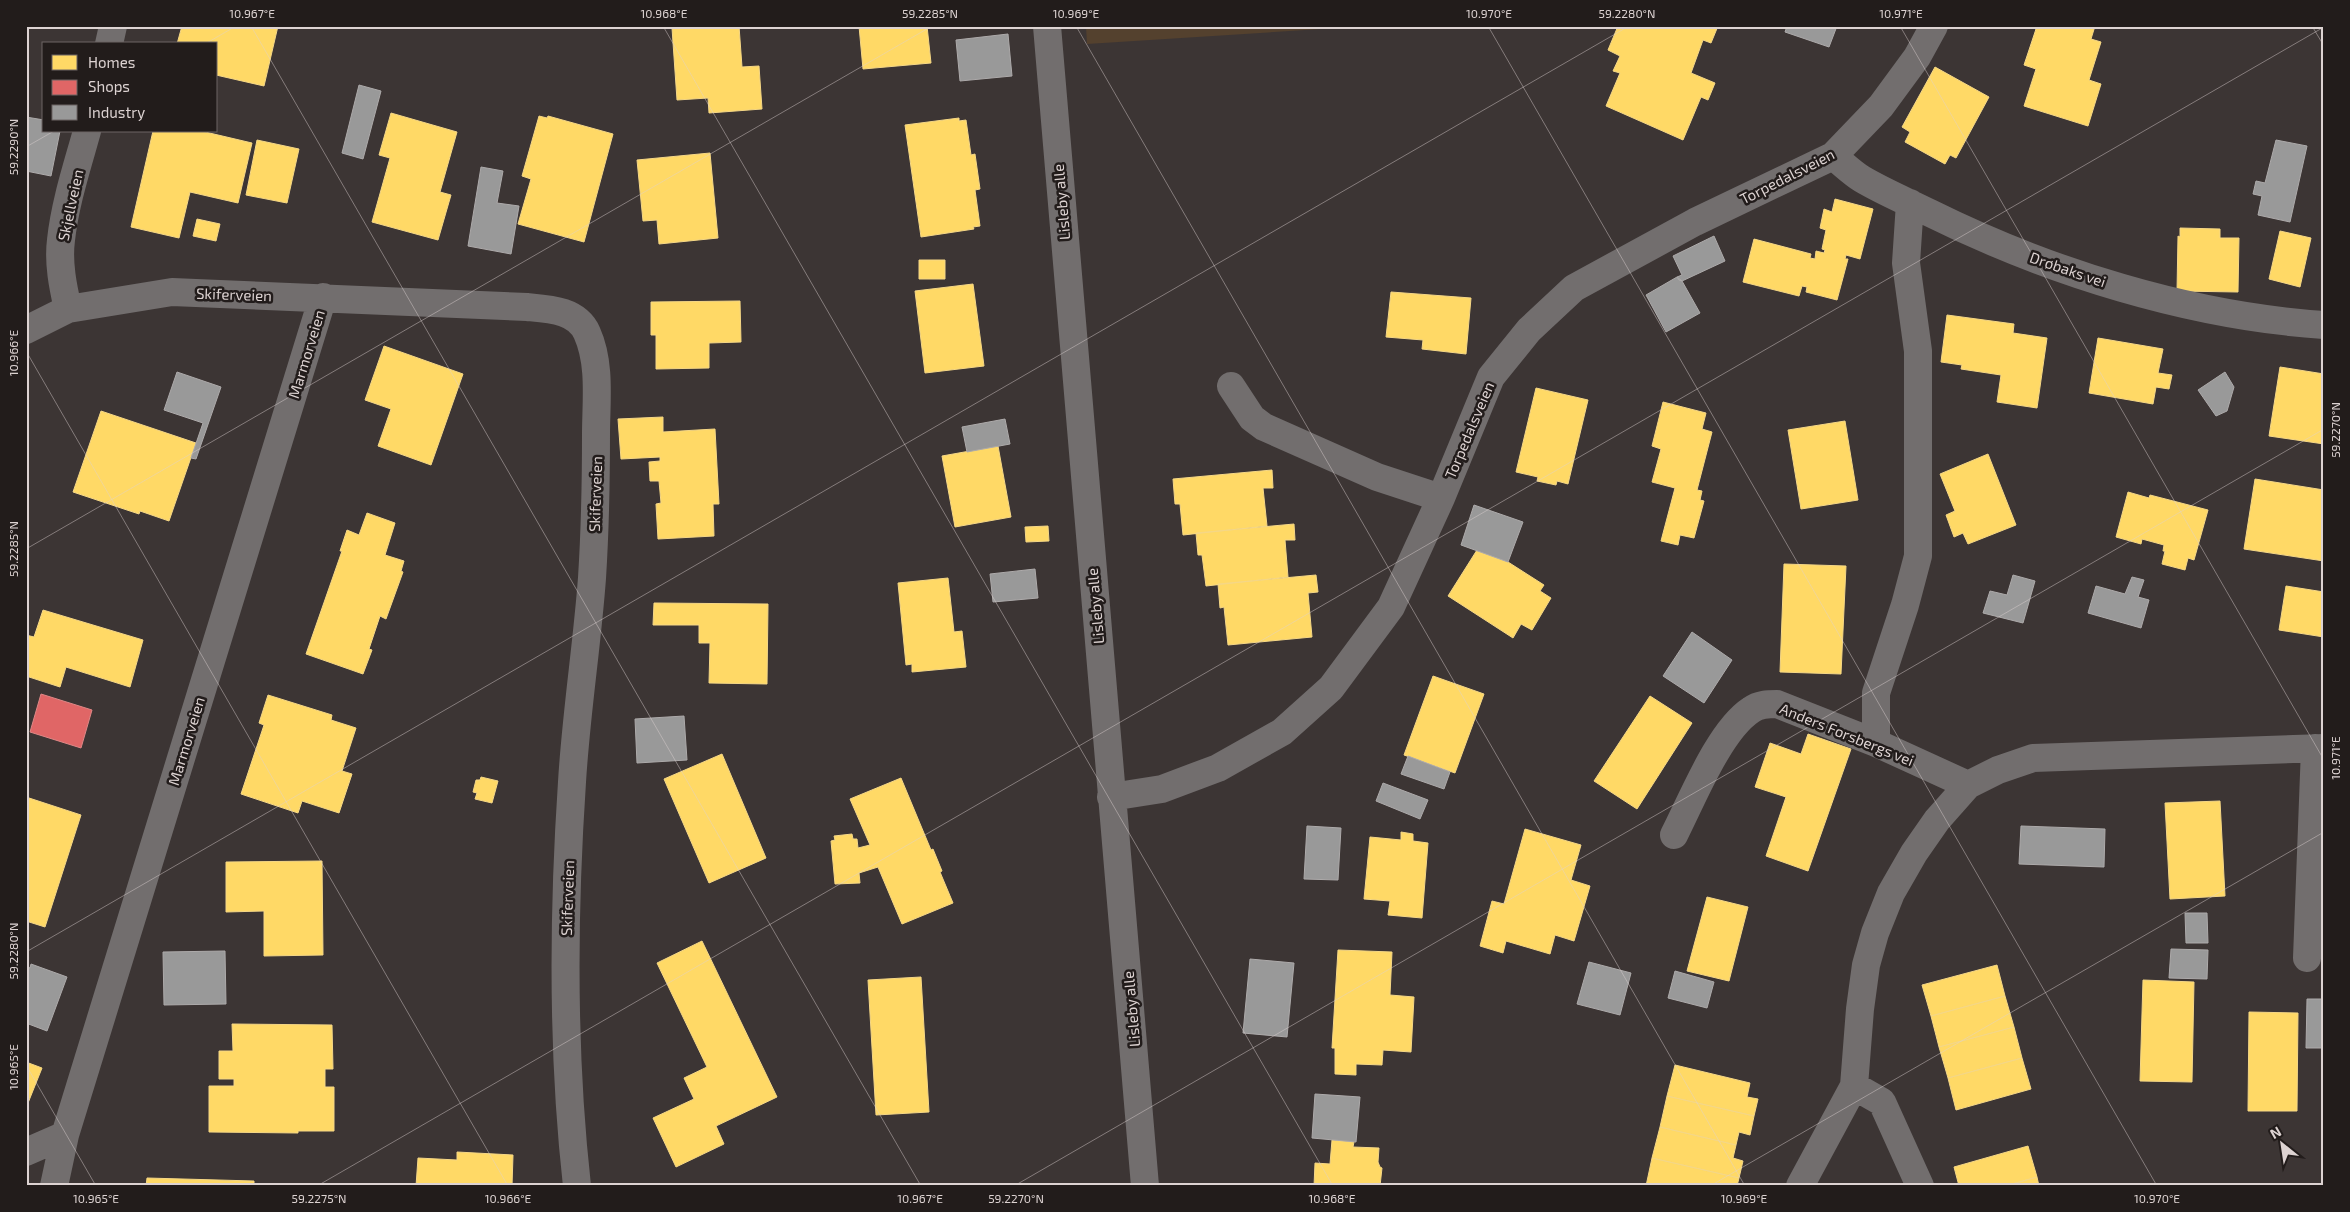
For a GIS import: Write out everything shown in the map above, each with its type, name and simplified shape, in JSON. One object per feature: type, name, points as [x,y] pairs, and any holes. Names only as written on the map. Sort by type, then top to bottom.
[{"type":"street","points":[[109,42],[113,26]]},
{"type":"street","name":"Lisleby alle","points":[[1047,26],[1145,1186]]},
{"type":"street","name":"Torpedalsveien","points":[[1111,797],[1162,789],[1218,768],[1282,732],[1331,688],[1391,607],[1441,498],[1491,377],[1529,330],[1574,288],[1695,222],[1833,156],[1881,106],[1917,57],[1934,26]]},
{"type":"street","name":"Skjellveien","points":[[68,309],[62,281],[61,242],[69,197],[87,132]]},
{"type":"street","name":"Drøbaks vei","points":[[1833,156],[1861,178],[1972,234],[2056,267],[2140,292],[2223,312],[2292,323],[2324,325]]},
{"type":"street","points":[[1876,743],[1876,694],[1905,605],[1918,556],[1918,352],[1906,263],[1910,203]]},
{"type":"street","name":"Skiferveien","points":[[26,330],[68,309],[172,292],[527,307],[558,310],[576,318],[586,331],[592,348],[596,379],[596,478],[592,579],[572,780],[566,910],[567,1054],[577,1186]]},
{"type":"street","name":"Marmorveien","points":[[54,1186],[65,1135],[323,297]]},
{"type":"street","points":[[1231,386],[1252,418],[1264,428],[1377,477],[1441,498]]},
{"type":"street","name":"Anders Forsbergs vei","points":[[1674,835],[1724,739],[1741,718],[1757,706],[1763,704],[1777,704],[1876,743],[1968,786]]},
{"type":"street","points":[[1800,1186],[1854,1086],[1860,1009],[1866,965],[1875,933],[1891,893],[1914,853],[1937,820],[1968,786],[1998,770],[2033,758],[2319,748],[2307,958]]},
{"type":"street","points":[[1854,1086],[1882,1102],[1920,1186]]},
{"type":"street","points":[[26,1152],[65,1135]]},
{"type":"shaded area","points":[[1086,26],[1368,26],[1087,44]]},
{"type":"building: Homes","points":[[182,26],[278,26],[264,86],[218,75],[218,42],[178,42]]},
{"type":"building: Homes","points":[[739,26],[742,67],[759,66],[762,109],[709,113],[708,98],[677,100],[672,28]]},
{"type":"building: Homes","points":[[859,26],[927,26],[931,63],[863,69]]},
{"type":"building: Homes","points":[[1618,26],[1718,26],[1711,43],[1703,40],[1691,73],[1715,83],[1708,100],[1701,97],[1683,140],[1606,106],[1620,73],[1613,71],[1620,56],[1608,50]]},
{"type":"building: Homes","points":[[2027,26],[2095,26],[2091,39],[2101,42],[2089,80],[2101,84],[2088,126],[2024,106],[2036,69],[2024,65],[2036,29]]},
{"type":"building: Homes","points":[[1935,67],[1989,97],[1956,158],[1950,155],[1945,164],[1905,142],[1910,132],[1902,127]]},
{"type":"building: Homes","points":[[391,113],[457,132],[440,192],[451,195],[438,240],[372,222],[390,158],[379,155]]},
{"type":"building: Homes","points":[[539,116],[547,118],[548,116],[613,134],[584,242],[518,224],[531,179],[522,176]]},
{"type":"building: Homes","points":[[959,118],[959,121],[966,120],[971,155],[975,154],[980,189],[975,190],[980,226],[973,227],[974,229],[921,237],[905,125]]},
{"type":"building: Homes","points":[[153,132],[205,132],[252,143],[238,203],[190,192],[179,238],[131,227]]},
{"type":"building: Homes","points":[[257,140],[299,149],[287,203],[246,195]]},
{"type":"building: Homes","points":[[710,153],[718,238],[659,244],[657,220],[643,221],[637,160]]},
{"type":"building: Homes","points":[[1835,199],[1873,209],[1860,259],[1846,255],[1845,259],[1848,259],[1837,300],[1806,292],[1807,287],[1802,286],[1799,296],[1743,282],[1754,239],[1811,254],[1810,258],[1815,259],[1816,251],[1824,253],[1825,250],[1822,249],[1826,230],[1820,228],[1824,209],[1832,212]]},
{"type":"building: Homes","points":[[197,219],[220,224],[216,241],[193,236]]},
{"type":"building: Homes","points":[[2180,228],[2220,229],[2220,238],[2239,238],[2238,292],[2177,291],[2178,236],[2180,237]]},
{"type":"building: Homes","points":[[2280,231],[2311,238],[2300,287],[2269,279]]},
{"type":"building: Homes","points":[[919,260],[945,260],[945,279],[919,279]]},
{"type":"building: Homes","points":[[973,284],[984,366],[925,373],[915,291]]},
{"type":"building: Homes","points":[[1391,292],[1471,298],[1466,354],[1422,349],[1423,340],[1386,337]]},
{"type":"building: Homes","points":[[740,301],[741,342],[709,343],[709,368],[656,369],[656,335],[651,335],[651,302]]},
{"type":"building: Homes","points":[[1947,315],[2014,324],[2013,333],[2047,338],[2037,408],[1997,402],[2001,375],[1961,369],[1962,365],[1941,362]]},
{"type":"building: Homes","points":[[2098,338],[2163,349],[2158,373],[2172,375],[2169,389],[2156,387],[2153,404],[2089,393]]},
{"type":"building: Homes","points":[[384,346],[463,374],[431,465],[378,446],[391,409],[365,400]]},
{"type":"building: Homes","points":[[2280,367],[2324,374],[2324,444],[2269,436]]},
{"type":"building: Homes","points":[[1536,388],[1588,400],[1568,484],[1557,481],[1556,485],[1537,481],[1538,477],[1516,472]]},
{"type":"building: Homes","points":[[1663,402],[1706,413],[1702,429],[1712,432],[1697,490],[1702,491],[1700,500],[1704,501],[1694,538],[1680,535],[1678,545],[1661,541],[1675,488],[1652,482],[1661,449],[1652,446]]},
{"type":"building: Homes","points":[[101,411],[196,443],[169,521],[140,511],[139,514],[73,492]]},
{"type":"building: Homes","points":[[663,417],[663,432],[715,429],[719,504],[713,504],[714,536],[658,539],[656,504],[661,503],[659,481],[650,481],[649,462],[660,461],[660,457],[621,459],[618,419]]},
{"type":"building: Homes","points":[[1845,421],[1858,500],[1801,509],[1788,430]]},
{"type":"building: Homes","points":[[998,446],[1011,517],[955,527],[942,456]]},
{"type":"building: Homes","points":[[1988,454],[2016,525],[1968,544],[1963,533],[1954,537],[1946,515],[1955,511],[1940,474]]},
{"type":"building: Homes","points":[[1272,470],[1273,488],[1263,488],[1267,526],[1183,535],[1180,504],[1175,504],[1173,479]]},
{"type":"building: Homes","points":[[2255,479],[2324,490],[2324,561],[2244,549]]},
{"type":"building: Homes","points":[[2128,492],[2149,498],[2150,495],[2208,510],[2194,560],[2188,558],[2185,570],[2162,564],[2165,551],[2163,551],[2164,545],[2142,539],[2141,544],[2116,537]]},
{"type":"building: Homes","points":[[367,513],[395,523],[385,555],[404,561],[401,571],[403,572],[386,619],[380,616],[369,649],[372,650],[363,674],[306,654],[342,551],[340,551],[347,530],[359,535]]},
{"type":"building: Homes","points":[[1294,524],[1295,540],[1285,540],[1288,577],[1206,586],[1202,555],[1198,555],[1196,533]]},
{"type":"building: Homes","points":[[1048,526],[1049,541],[1026,542],[1025,527]]},
{"type":"building: Homes","points":[[1477,550],[1508,562],[1544,585],[1540,591],[1551,598],[1532,630],[1521,624],[1513,638],[1448,596]]},
{"type":"building: Homes","points":[[1784,564],[1846,566],[1841,674],[1780,672]]},
{"type":"building: Homes","points":[[1316,575],[1318,592],[1308,593],[1312,637],[1228,645],[1224,607],[1220,608],[1218,584]]},
{"type":"building: Homes","points":[[948,578],[954,632],[962,631],[966,667],[912,672],[912,664],[906,665],[898,583]]},
{"type":"building: Homes","points":[[2286,586],[2324,592],[2324,637],[2279,630]]},
{"type":"building: Homes","points":[[654,603],[768,604],[767,684],[709,683],[710,643],[699,643],[699,625],[653,625]]},
{"type":"building: Homes","points":[[43,610],[143,640],[130,687],[66,667],[60,687],[26,676],[26,635],[34,637]]},
{"type":"building: Homes","points":[[1433,676],[1484,694],[1455,773],[1404,755]]},
{"type":"building: Homes","points":[[268,695],[332,715],[331,720],[356,728],[342,771],[352,774],[339,813],[302,801],[298,813],[241,794],[264,725],[259,723]]},
{"type":"building: Homes","points":[[1650,696],[1692,723],[1637,809],[1594,781]]},
{"type":"building: Homes","points":[[1808,734],[1851,749],[1808,871],[1766,856],[1786,797],[1755,787],[1770,743],[1801,754]]},
{"type":"building: Homes","points":[[722,754],[766,858],[709,883],[664,779]]},
{"type":"building: Homes","points":[[481,777],[498,781],[492,803],[475,799],[477,793],[473,792],[476,780],[480,780]]},
{"type":"building: Homes","points":[[901,778],[931,850],[933,849],[953,903],[902,924],[878,867],[859,873],[860,883],[835,884],[831,841],[835,840],[834,836],[852,834],[853,839],[857,839],[858,848],[870,845],[850,799]]},
{"type":"building: Homes","points":[[26,797],[81,815],[45,927],[26,921]]},
{"type":"building: Homes","points":[[2220,801],[2225,896],[2170,899],[2165,803]]},
{"type":"building: Homes","points":[[1525,829],[1581,845],[1571,880],[1590,886],[1574,941],[1555,935],[1550,954],[1506,941],[1503,953],[1480,946],[1492,901],[1504,904]]},
{"type":"building: Homes","points":[[1401,832],[1413,834],[1413,841],[1428,843],[1422,918],[1388,915],[1390,901],[1364,899],[1370,837],[1401,840]]},
{"type":"building: Homes","points":[[322,861],[323,955],[264,956],[264,911],[226,912],[226,862]]},
{"type":"building: Homes","points":[[1707,897],[1748,907],[1729,981],[1687,971]]},
{"type":"building: Homes","points":[[702,941],[777,1097],[716,1126],[724,1144],[676,1167],[653,1118],[694,1099],[684,1078],[707,1067],[657,963]]},
{"type":"building: Homes","points":[[1338,950],[1392,952],[1390,995],[1414,997],[1411,1052],[1383,1050],[1382,1065],[1356,1064],[1356,1075],[1335,1074],[1335,1048],[1332,1048]]},
{"type":"building: Homes","points":[[1997,965],[2005,996],[1931,1016],[1922,985]]},
{"type":"building: Homes","points":[[921,977],[929,1112],[876,1115],[868,980]]},
{"type":"building: Homes","points":[[2143,980],[2194,982],[2192,1082],[2140,1081]]},
{"type":"building: Homes","points":[[2005,996],[2014,1027],[1939,1047],[1931,1016]]},
{"type":"building: Homes","points":[[2249,1012],[2298,1013],[2297,1111],[2248,1111]]},
{"type":"building: Homes","points":[[232,1024],[332,1025],[333,1069],[325,1069],[325,1087],[334,1087],[334,1131],[298,1131],[298,1133],[209,1132],[209,1086],[234,1086],[234,1079],[219,1079],[219,1051],[233,1051]]},
{"type":"building: Homes","points":[[2014,1027],[2022,1058],[1948,1078],[1939,1047]]},
{"type":"building: Homes","points":[[2022,1058],[2031,1089],[1956,1110],[1948,1078]]},
{"type":"building: Homes","points":[[26,1062],[42,1068],[26,1108]]},
{"type":"building: Homes","points":[[1675,1065],[1750,1083],[1747,1097],[1758,1099],[1754,1116],[1667,1096]]},
{"type":"building: Homes","points":[[1667,1096],[1754,1116],[1750,1135],[1739,1132],[1736,1145],[1660,1127]]},
{"type":"building: Homes","points":[[1660,1127],[1736,1145],[1733,1158],[1743,1161],[1739,1178],[1652,1158]]},
{"type":"building: Homes","points":[[1332,1140],[1354,1142],[1353,1147],[1379,1148],[1378,1162],[1382,1168],[1380,1186],[1314,1186],[1315,1163],[1330,1164]]},
{"type":"building: Homes","points":[[2028,1146],[2037,1177],[2005,1186],[1959,1186],[1954,1167]]},
{"type":"building: Homes","points":[[457,1152],[513,1155],[512,1186],[416,1186],[418,1158],[457,1160]]},
{"type":"building: Homes","points":[[1652,1158],[1739,1178],[1737,1186],[1646,1186]]},
{"type":"building: Homes","points":[[2037,1177],[2039,1186],[2005,1186]]},
{"type":"building: Homes","points":[[147,1178],[254,1181],[254,1186],[146,1186]]},
{"type":"building: Shops","points":[[41,694],[92,710],[81,748],[30,732]]},
{"type":"building: Industry","points":[[1787,26],[1837,26],[1829,47],[1785,32]]},
{"type":"building: Industry","points":[[1008,34],[1012,76],[960,81],[956,40]]},
{"type":"building: Industry","points":[[359,85],[381,91],[363,159],[342,153]]},
{"type":"building: Industry","points":[[26,117],[42,120],[42,132],[60,132],[51,176],[26,171]]},
{"type":"building: Industry","points":[[2276,140],[2307,146],[2290,222],[2258,215],[2262,196],[2253,194],[2256,181],[2265,183]]},
{"type":"building: Industry","points":[[481,167],[503,171],[497,203],[519,206],[511,254],[468,246]]},
{"type":"building: Industry","points":[[1714,236],[1725,261],[1682,281],[1679,280],[1677,277],[1682,275],[1673,256]]},
{"type":"building: Industry","points":[[1677,277],[1682,281],[1700,313],[1666,332],[1646,295]]},
{"type":"building: Industry","points":[[177,372],[221,387],[196,459],[191,458],[203,423],[164,410]]},
{"type":"building: Industry","points":[[2225,372],[2234,387],[2227,411],[2216,416],[2198,390]]},
{"type":"building: Industry","points":[[1005,419],[1010,444],[967,452],[962,427]]},
{"type":"building: Industry","points":[[1474,505],[1523,522],[1508,562],[1461,545]]},
{"type":"building: Industry","points":[[1035,569],[1038,598],[993,602],[990,574]]},
{"type":"building: Industry","points":[[2013,575],[2035,581],[2023,623],[1983,613],[1990,591],[2007,595]]},
{"type":"building: Industry","points":[[2132,577],[2144,580],[2138,597],[2149,600],[2141,628],[2088,613],[2096,586],[2125,594]]},
{"type":"building: Industry","points":[[1692,632],[1732,660],[1704,703],[1663,676]]},
{"type":"building: Industry","points":[[684,716],[687,760],[637,763],[635,719]]},
{"type":"building: Industry","points":[[1408,756],[1450,772],[1444,789],[1401,774]]},
{"type":"building: Industry","points":[[1383,783],[1428,800],[1420,819],[1376,801]]},
{"type":"building: Industry","points":[[1307,826],[1341,828],[1338,880],[1304,879]]},
{"type":"building: Industry","points":[[2021,826],[2105,829],[2104,867],[2019,864]]},
{"type":"building: Industry","points":[[2185,913],[2207,913],[2208,943],[2186,943]]},
{"type":"building: Industry","points":[[2171,949],[2208,950],[2207,979],[2169,978]]},
{"type":"building: Industry","points":[[225,951],[226,1004],[164,1005],[163,952]]},
{"type":"building: Industry","points":[[1250,959],[1294,963],[1287,1037],[1243,1033]]},
{"type":"building: Industry","points":[[1589,962],[1631,973],[1620,1015],[1577,1004]]},
{"type":"building: Industry","points":[[31,964],[67,977],[47,1031],[26,1023],[26,966],[30,968]]},
{"type":"building: Industry","points":[[1675,971],[1714,982],[1707,1008],[1668,998]]},
{"type":"building: Industry","points":[[2307,999],[2324,999],[2324,1048],[2306,1048]]},
{"type":"building: Industry","points":[[1315,1094],[1360,1097],[1356,1142],[1312,1138]]}]
